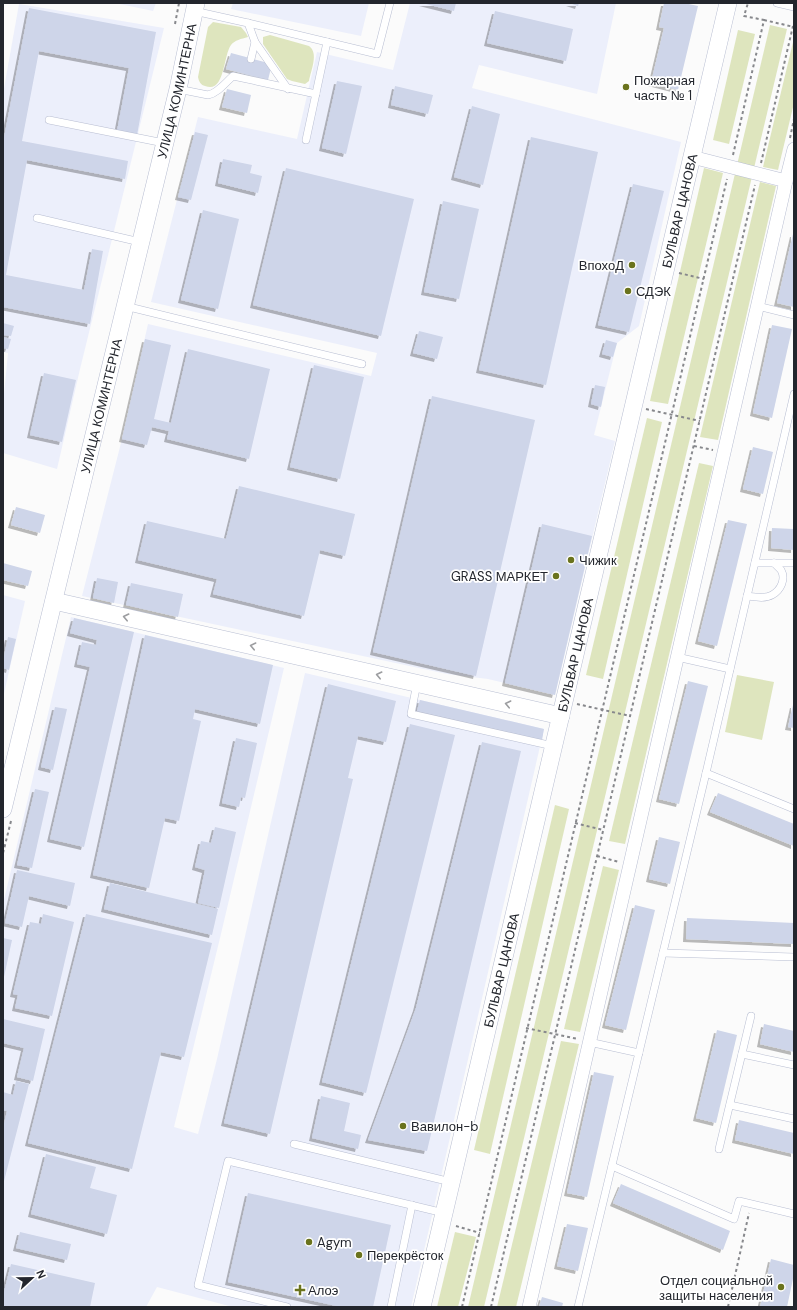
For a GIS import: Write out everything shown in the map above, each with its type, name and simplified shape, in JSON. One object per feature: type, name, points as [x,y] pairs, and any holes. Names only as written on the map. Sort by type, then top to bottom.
[{"type":"street","name":"БУЛЬВАР ЦАНОВА","points":[[422,1307],[728,3]]},
{"type":"street","name":"УЛИЦА КОМИНТЕРНА","points":[[3,809],[178,89],[195,7]]},
{"type":"street","points":[[529,1307],[757,306],[790,182],[794,149]]},
{"type":"street","points":[[692,157],[790,182]]},
{"type":"street","points":[[54,601],[560,716]]},
{"type":"lane","points":[[195,7],[248,23],[377,54],[390,3]]},
{"type":"lane","points":[[777,3],[794,7]]},
{"type":"lane","points":[[248,23],[255,42],[288,89]]},
{"type":"lane","points":[[251,58],[255,42]]},
{"type":"lane","points":[[306,140],[327,42]]},
{"type":"lane","points":[[178,89],[208,95],[218,91],[233,76],[246,77],[288,89],[316,94]]},
{"type":"lane","points":[[49,120],[165,143]]},
{"type":"lane","points":[[37,218],[140,242]]},
{"type":"lane","points":[[125,306],[362,364]]},
{"type":"lane","points":[[757,306],[794,315]]},
{"type":"lane","points":[[578,1307],[706,773],[794,394]]},
{"type":"lane","points":[[755,563],[794,564]]},
{"type":"lane","points":[[747,596],[762,597],[772,595],[780,589],[783,581],[781,571],[774,563]]},
{"type":"lane","points":[[677,657],[730,669]]},
{"type":"lane","points":[[417,683],[411,714],[554,746]]},
{"type":"lane","points":[[706,773],[794,809]]},
{"type":"lane","points":[[663,953],[794,957]]},
{"type":"lane","points":[[719,1149],[751,1016]]},
{"type":"lane","points":[[589,1042],[639,1053]]},
{"type":"lane","points":[[742,1054],[794,1065]]},
{"type":"lane","points":[[730,1105],[794,1119]]},
{"type":"lane","points":[[294,1144],[451,1182]]},
{"type":"lane","points":[[287,1307],[198,1285],[228,1161],[444,1213]]},
{"type":"lane","points":[[612,1166],[734,1218],[739,1201],[794,1214]]},
{"type":"lane","points":[[391,1307],[412,1206]]},
{"type":"path","points":[[175,24],[179,3]]},
{"type":"path","points":[[491,1307],[793,27],[744,16],[748,3]]},
{"type":"path","points":[[462,1307],[764,20]]},
{"type":"path","points":[[665,270],[704,279]]},
{"type":"path","points":[[633,406],[700,420]]},
{"type":"path","points":[[694,446],[724,453]]},
{"type":"path","points":[[575,704],[630,716]]},
{"type":"path","points":[[575,823],[603,830]]},
{"type":"path","points":[[597,856],[630,864]]},
{"type":"path","points":[[527,1028],[589,1042]]},
{"type":"path","points":[[728,1307],[751,1204]]},
{"type":"shaded area","points":[[115,3],[156,3],[153,11]]},
{"type":"shaded area","points":[[233,3],[369,3],[361,36],[231,9]]},
{"type":"shaded area","points":[[410,3],[616,3],[597,94],[479,65],[472,88],[681,142],[639,326],[617,343],[594,435],[615,441],[555,695],[488,679],[447,674],[82,596],[122,439],[148,324],[371,376],[377,353],[151,302],[198,117],[297,139],[317,52],[393,70]]},
{"type":"shaded area","points":[[19,4],[164,28],[80,369],[57,469],[3,453],[3,404],[8,353],[3,352],[3,94]]},
{"type":"shaded area","points":[[3,595],[25,601],[3,698]]},
{"type":"shaded area","points":[[71,617],[284,668],[174,1127],[198,1134],[217,1059],[305,673],[544,729],[411,1307],[233,1307],[157,1287],[146,1307],[3,1307],[3,904]]},
{"type":"green space","points":[[213,22],[241,27],[248,37],[236,41],[231,45],[228,50],[220,79],[216,85],[212,87],[202,85],[198,77],[208,27]]},
{"type":"green space","points":[[770,25],[787,29],[484,1307],[468,1307]]},
{"type":"green space","points":[[738,30],[755,34],[729,144],[713,140]]},
{"type":"green space","points":[[270,35],[309,46],[312,49],[314,53],[314,62],[309,81],[305,84],[287,79],[263,44],[263,37]]},
{"type":"green space","points":[[794,38],[794,103],[778,170],[763,167]]},
{"type":"green space","points":[[704,168],[723,173],[668,404],[650,401]]},
{"type":"green space","points":[[760,182],[776,186],[718,440],[700,437]]},
{"type":"green space","points":[[647,418],[662,422],[603,679],[586,675]]},
{"type":"green space","points":[[699,463],[713,466],[625,844],[609,841]]},
{"type":"green space","points":[[737,675],[774,682],[762,740],[725,732]]},
{"type":"green space","points":[[555,805],[569,809],[490,1154],[474,1150]]},
{"type":"green space","points":[[603,866],[619,870],[580,1032],[564,1029]]},
{"type":"green space","points":[[561,1041],[579,1044],[516,1307],[497,1307]]},
{"type":"green space","points":[[455,1232],[476,1237],[458,1307],[437,1307]]},
{"type":"building","points":[[422,3],[456,3],[454,11]]},
{"type":"building","points":[[569,3],[579,3],[578,6]]},
{"type":"building","points":[[664,3],[684,3],[698,6],[678,90],[651,83],[664,28],[659,27]]},
{"type":"building","points":[[29,8],[156,32],[137,135],[117,131],[129,68],[39,51],[22,141],[128,161],[125,179],[27,160],[6,275],[84,290],[92,249],[103,251],[90,324],[3,307],[3,143]]},
{"type":"building","points":[[495,11],[573,29],[566,61],[487,43]]},
{"type":"building","points":[[231,53],[272,64],[268,80],[226,69]]},
{"type":"building","points":[[337,81],[362,86],[346,154],[322,148]]},
{"type":"building","points":[[395,86],[433,95],[428,114],[391,105]]},
{"type":"building","points":[[227,89],[251,95],[247,113],[222,107]]},
{"type":"building","points":[[472,106],[500,114],[483,185],[454,177]]},
{"type":"building","points":[[195,132],[208,135],[191,200],[178,197]]},
{"type":"building","points":[[531,137],[598,152],[546,385],[479,370]]},
{"type":"building","points":[[223,159],[252,165],[250,173],[262,176],[258,193],[218,183]]},
{"type":"building","points":[[286,168],[414,199],[381,336],[253,305]]},
{"type":"building","points":[[633,184],[664,191],[629,332],[598,325]]},
{"type":"building","points":[[443,201],[479,209],[459,299],[424,292]]},
{"type":"building","points":[[203,210],[239,219],[218,309],[181,300]]},
{"type":"building","points":[[794,234],[794,307],[777,303]]},
{"type":"building","points":[[3,323],[14,326],[11,336],[3,335]]},
{"type":"building","points":[[772,325],[792,329],[772,418],[753,413]]},
{"type":"building","points":[[419,331],[443,337],[437,359],[413,353]]},
{"type":"building","points":[[3,337],[11,339],[8,349],[3,348]]},
{"type":"building","points":[[145,339],[171,345],[154,419],[171,423],[188,349],[270,369],[249,459],[167,439],[169,431],[152,427],[147,445],[122,439]]},
{"type":"building","points":[[606,340],[617,343],[613,357],[602,354]]},
{"type":"building","points":[[314,365],[364,377],[340,479],[290,467]]},
{"type":"building","points":[[44,373],[76,380],[62,442],[30,435]]},
{"type":"building","points":[[595,385],[605,387],[601,407],[591,404]]},
{"type":"building","points":[[432,396],[535,420],[476,676],[373,652]]},
{"type":"building","points":[[753,447],[773,452],[763,494],[743,489]]},
{"type":"building","points":[[239,486],[355,514],[345,556],[320,550],[304,616],[213,594],[217,579],[138,560],[147,521],[226,539]]},
{"type":"building","points":[[16,507],[45,515],[40,533],[11,525]]},
{"type":"building","points":[[728,520],[747,524],[717,646],[698,641]]},
{"type":"building","points":[[542,524],[592,536],[555,695],[505,683]]},
{"type":"building","points":[[772,528],[794,529],[794,550],[771,548]]},
{"type":"building","points":[[3,563],[32,571],[28,586],[3,580]]},
{"type":"building","points":[[97,578],[118,582],[114,603],[93,598]]},
{"type":"building","points":[[131,583],[183,594],[178,617],[126,605]]},
{"type":"building","points":[[74,618],[134,632],[84,847],[50,839],[90,667],[77,664],[82,642],[96,645],[97,640],[70,633]]},
{"type":"building","points":[[145,635],[273,665],[260,724],[195,709],[193,719],[201,721],[179,821],[165,818],[149,888],[93,875]]},
{"type":"building","points":[[8,637],[16,639],[9,670],[3,668]]},
{"type":"building","points":[[688,681],[708,686],[679,804],[659,799]]},
{"type":"building","points":[[328,684],[396,701],[386,742],[358,736],[348,778],[353,779],[270,1134],[224,1123]]},
{"type":"building","points":[[420,700],[544,729],[542,740],[417,711]]},
{"type":"building","points":[[794,705],[794,728],[788,727]]},
{"type":"building","points":[[55,707],[67,709],[53,770],[41,767]]},
{"type":"building","points":[[410,724],[455,735],[366,1093],[322,1082]]},
{"type":"building","points":[[236,738],[257,743],[245,798],[241,797],[239,807],[222,803]]},
{"type":"building","points":[[482,742],[521,751],[427,1151],[368,1140],[416,1008]]},
{"type":"building","points":[[35,789],[49,792],[32,868],[17,865]]},
{"type":"building","points":[[718,793],[794,824],[794,846],[710,812]]},
{"type":"building","points":[[215,827],[236,832],[219,908],[198,903],[205,870],[195,867],[201,841],[211,843]]},
{"type":"building","points":[[659,837],[680,842],[670,884],[649,879]]},
{"type":"building","points":[[17,870],[75,883],[70,906],[29,896],[22,927],[5,923]]},
{"type":"building","points":[[110,883],[218,909],[212,935],[104,909]]},
{"type":"building","points":[[635,905],[655,910],[626,1030],[605,1025]]},
{"type":"building","points":[[43,914],[74,922],[52,1016],[15,1008],[18,995],[13,994],[30,922],[41,924]]},
{"type":"building","points":[[86,914],[212,943],[184,1057],[161,1052],[132,1169],[28,1143]]},
{"type":"building","points":[[687,918],[794,923],[794,944],[686,939]]},
{"type":"building","points":[[3,938],[12,940],[4,977],[3,977]]},
{"type":"building","points":[[3,1019],[45,1029],[33,1081],[17,1077],[24,1048],[3,1043]]},
{"type":"building","points":[[764,1024],[794,1031],[794,1052],[760,1044]]},
{"type":"building","points":[[717,1030],[737,1035],[716,1123],[696,1118]]},
{"type":"building","points":[[594,1072],[614,1076],[587,1197],[567,1193]]},
{"type":"building","points":[[16,1081],[29,1084],[3,1185],[3,1128],[7,1111],[3,1110],[3,1092],[13,1095]]},
{"type":"building","points":[[321,1096],[350,1103],[344,1131],[361,1135],[358,1149],[312,1138]]},
{"type":"building","points":[[739,1120],[794,1133],[794,1154],[735,1140]]},
{"type":"building","points":[[46,1154],[96,1167],[90,1188],[117,1195],[107,1234],[31,1214]]},
{"type":"building","points":[[621,1184],[730,1231],[723,1250],[613,1203]]},
{"type":"building","points":[[248,1193],[391,1225],[373,1307],[341,1307],[228,1282]]},
{"type":"building","points":[[567,1224],[588,1228],[578,1271],[557,1266]]},
{"type":"building","points":[[20,1232],[71,1244],[67,1260],[16,1248]]},
{"type":"building","points":[[771,1259],[794,1265],[794,1274],[787,1307],[760,1307]]},
{"type":"building","points":[[11,1264],[95,1283],[90,1307],[3,1307],[3,1296]]},
{"type":"building","points":[[542,1297],[563,1303],[562,1307],[539,1307]]},
{"type":"place","name":"Пожарная часть № 1","points":[[626,87]]},
{"type":"place","name":"ВпохоД","points":[[632,265]]},
{"type":"place","name":"СДЭК","points":[[628,291]]},
{"type":"place","name":"Чижик","points":[[571,560]]},
{"type":"place","name":"GRASS МАРКЕТ","points":[[556,576]]},
{"type":"place","name":"Вавилон-b","points":[[403,1126]]},
{"type":"place","name":"Agym","points":[[309,1242]]},
{"type":"place","name":"Перекрёсток","points":[[359,1255]]},
{"type":"place","name":"Отдел социальной защиты населения","points":[[781,1287]]},
{"type":"place","name":"Алоэ","points":[[300,1290]]}]
